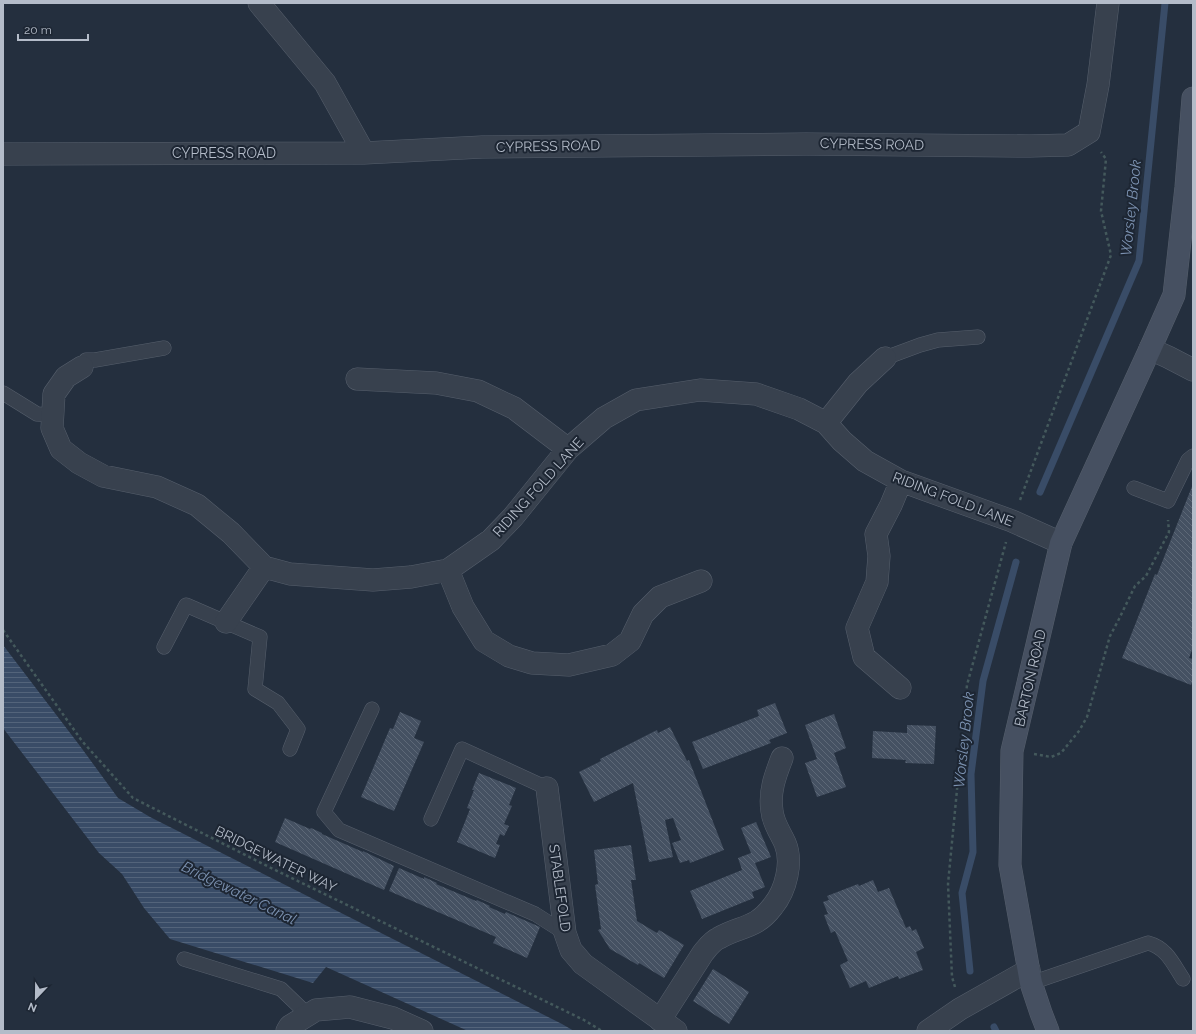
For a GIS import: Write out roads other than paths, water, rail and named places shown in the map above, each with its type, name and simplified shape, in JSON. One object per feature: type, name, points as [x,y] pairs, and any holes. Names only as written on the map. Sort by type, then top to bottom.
[{"type":"main road","name":"BARTON ROAD","points":[[1048,1031],[1030,976],[1010,865],[1012,751],[1062,543],[1174,295],[1186,187],[1193,98]]},
{"type":"street","points":[[259,3],[325,84],[364,153]]},
{"type":"street","name":"CYPRESS ROAD","points":[[3,154],[364,153],[482,147],[806,144],[1068,145],[1089,132],[1098,85],[1108,3]]},
{"type":"street","points":[[1152,346],[1168,357],[1193,370]]},
{"type":"street","points":[[826,423],[858,383],[885,358]]},
{"type":"street","points":[[82,367],[66,377],[54,394],[54,415],[52,428],[61,449],[79,463],[104,476],[157,487],[197,505],[231,533],[264,567],[226,622]]},
{"type":"street","points":[[357,379],[436,383],[478,391],[514,408],[568,450]]},
{"type":"street","name":"RIDING FOLD LANE","points":[[264,567],[290,574],[373,580],[411,577],[448,570],[490,540],[513,517],[568,450],[604,418],[636,400],[700,390],[756,394],[799,409],[826,423],[842,441],[865,461],[901,481],[1012,521],[1062,543]]},
{"type":"street","points":[[900,688],[864,657],[857,628],[877,582],[879,556],[876,534],[901,481]]},
{"type":"street","points":[[448,570],[463,607],[484,641],[509,656],[532,663],[569,665],[612,655],[630,641],[643,614],[660,597],[701,581]]},
{"type":"street","points":[[668,1025],[703,953],[717,938],[758,922],[774,905],[780,894],[787,873],[788,853],[773,818],[771,799],[772,784],[782,758]]},
{"type":"street","name":"STABLEFOLD","points":[[547,788],[565,933],[571,950],[583,964],[668,1025]]},
{"type":"street","points":[[928,1031],[960,1008],[1030,976]]},
{"type":"street","points":[[287,1031],[290,1026],[316,1010],[350,1007],[393,1018],[422,1031]]},
{"type":"lane","points":[[885,358],[938,340],[978,337]]},
{"type":"lane","points":[[82,367],[86,360],[95,360],[164,348]]},
{"type":"lane","points":[[3,393],[37,414],[54,415]]},
{"type":"lane","points":[[1134,488],[1168,501],[1188,460],[1193,456]]},
{"type":"lane","points":[[164,648],[186,605],[260,637],[256,689],[278,702],[298,729],[290,749]]},
{"type":"lane","points":[[372,709],[324,812],[340,830],[535,914],[565,933]]},
{"type":"lane","points":[[431,819],[462,749],[547,788]]},
{"type":"lane","points":[[1030,976],[1148,943],[1159,946],[1166,952],[1184,979]]},
{"type":"lane","points":[[184,959],[281,989],[308,1015]]},
{"type":"water","name":"Bridgewater Canal","points":[[3,645],[118,798],[150,817],[574,1031],[468,1031],[326,967],[313,983],[170,939],[144,908],[122,874],[99,853],[3,728]]},
{"type":"waterway","name":"Worsley Brook","points":[[1040,492],[1139,261],[1165,3]]},
{"type":"waterway","name":"Worsley Brook","points":[[970,971],[962,893],[973,852],[971,774],[983,681],[1016,562]]},
{"type":"waterway","name":"Worsley Brook","points":[[994,1027],[996,1031]]}]
